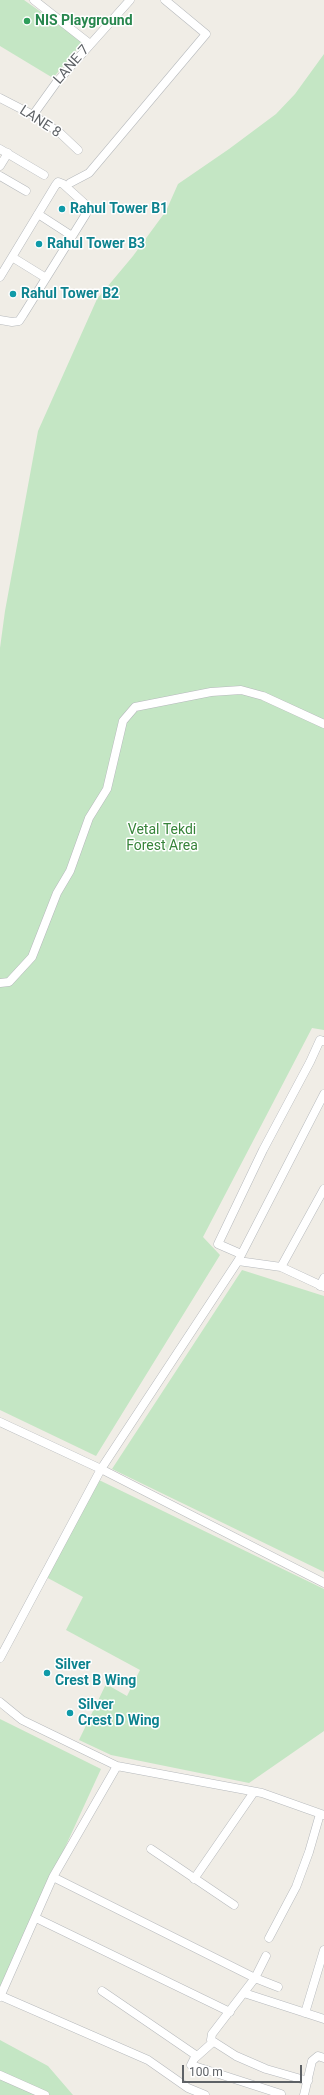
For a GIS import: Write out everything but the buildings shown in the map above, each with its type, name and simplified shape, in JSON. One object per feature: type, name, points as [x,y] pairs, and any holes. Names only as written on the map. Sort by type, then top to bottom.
[{"type":"street","points":[[34,0],[90,44]]},
{"type":"street","name":"LANE 7","points":[[33,114],[56,83],[130,0]]},
{"type":"street","points":[[70,183],[89,173],[206,34],[165,0]]},
{"type":"street","name":"LANE 8","points":[[0,98],[33,114],[60,133],[78,150]]},
{"type":"street","points":[[0,149],[44,175]]},
{"type":"street","points":[[0,166],[8,154]]},
{"type":"street","points":[[0,176],[26,191]]},
{"type":"street","points":[[0,277],[55,186],[58,182],[63,184],[84,203],[86,214],[18,321],[12,322],[0,320]]},
{"type":"street","points":[[38,214],[72,236]]},
{"type":"street","points":[[12,257],[46,278]]},
{"type":"street","points":[[0,983],[9,982],[32,958],[57,893],[70,871],[89,818],[108,789],[123,721],[135,707],[211,692],[241,690],[263,696],[324,724]]},
{"type":"street","points":[[324,1041],[320,1040],[310,1062],[263,1150],[218,1244],[240,1258],[281,1267],[322,1286],[324,1278]]},
{"type":"street","points":[[0,1658],[100,1470],[240,1258],[324,1094]]},
{"type":"street","points":[[281,1267],[324,1189]]},
{"type":"street","points":[[0,1422],[100,1470],[324,1583]]},
{"type":"street","points":[[0,1702],[22,1720],[117,1766],[254,1792],[307,1808],[322,1815],[296,1887],[269,1938]]},
{"type":"street","points":[[117,1766],[53,1877],[1,1996],[148,2060],[188,2088],[205,2095]]},
{"type":"street","points":[[194,1879],[254,1792]]},
{"type":"street","points":[[151,1849],[234,1905]]},
{"type":"street","points":[[53,1877],[255,1978],[278,1987]]},
{"type":"street","points":[[36,1918],[230,2012]]},
{"type":"street","points":[[305,2013],[324,1950]]},
{"type":"street","points":[[266,1956],[255,1978],[212,2034],[211,2040],[236,2056],[266,2069],[308,2081]]},
{"type":"street","points":[[102,1991],[197,2056]]},
{"type":"street","points":[[244,1993],[324,2019]]},
{"type":"street","points":[[213,2042],[197,2056],[192,2063],[195,2067],[280,2094]]},
{"type":"street","points":[[304,2095],[313,2059],[318,2056],[324,2058]]},
{"type":"street","points":[[0,2075],[45,2095]]},
{"type":"green space","name":"NIS Playground","points":[[0,0],[24,0],[83,42],[53,78],[0,46]]},
{"type":"green space","name":"Vetal Tekdi Forest Area","points":[[324,54],[324,1030],[312,1028],[203,1237],[220,1255],[96,1456],[0,1410],[0,648],[5,611],[38,431],[97,299],[133,256],[166,211],[178,184],[276,114],[295,94]]},
{"type":"green space","points":[[242,1270],[324,1296],[324,1572],[112,1469]]},
{"type":"green space","points":[[99,1480],[324,1589],[324,1731],[249,1783],[111,1755],[79,1740],[106,1684],[127,1696],[140,1670],[66,1630],[83,1597],[46,1577]]},
{"type":"green space","points":[[0,1719],[101,1769],[0,1989]]},
{"type":"green space","points":[[0,2040],[48,2066],[73,2095],[0,2095]]},
{"type":"place","name":"NIS Playground","points":[[27,21]]},
{"type":"place","name":"Rahul Tower B1","points":[[62,209]]},
{"type":"place","name":"Rahul Tower B3","points":[[39,244]]},
{"type":"place","name":"Rahul Tower B2","points":[[13,294]]},
{"type":"place","name":"Silver Crest B Wing","points":[[47,1673]]},
{"type":"place","name":"Silver Crest D Wing","points":[[70,1713]]}]
